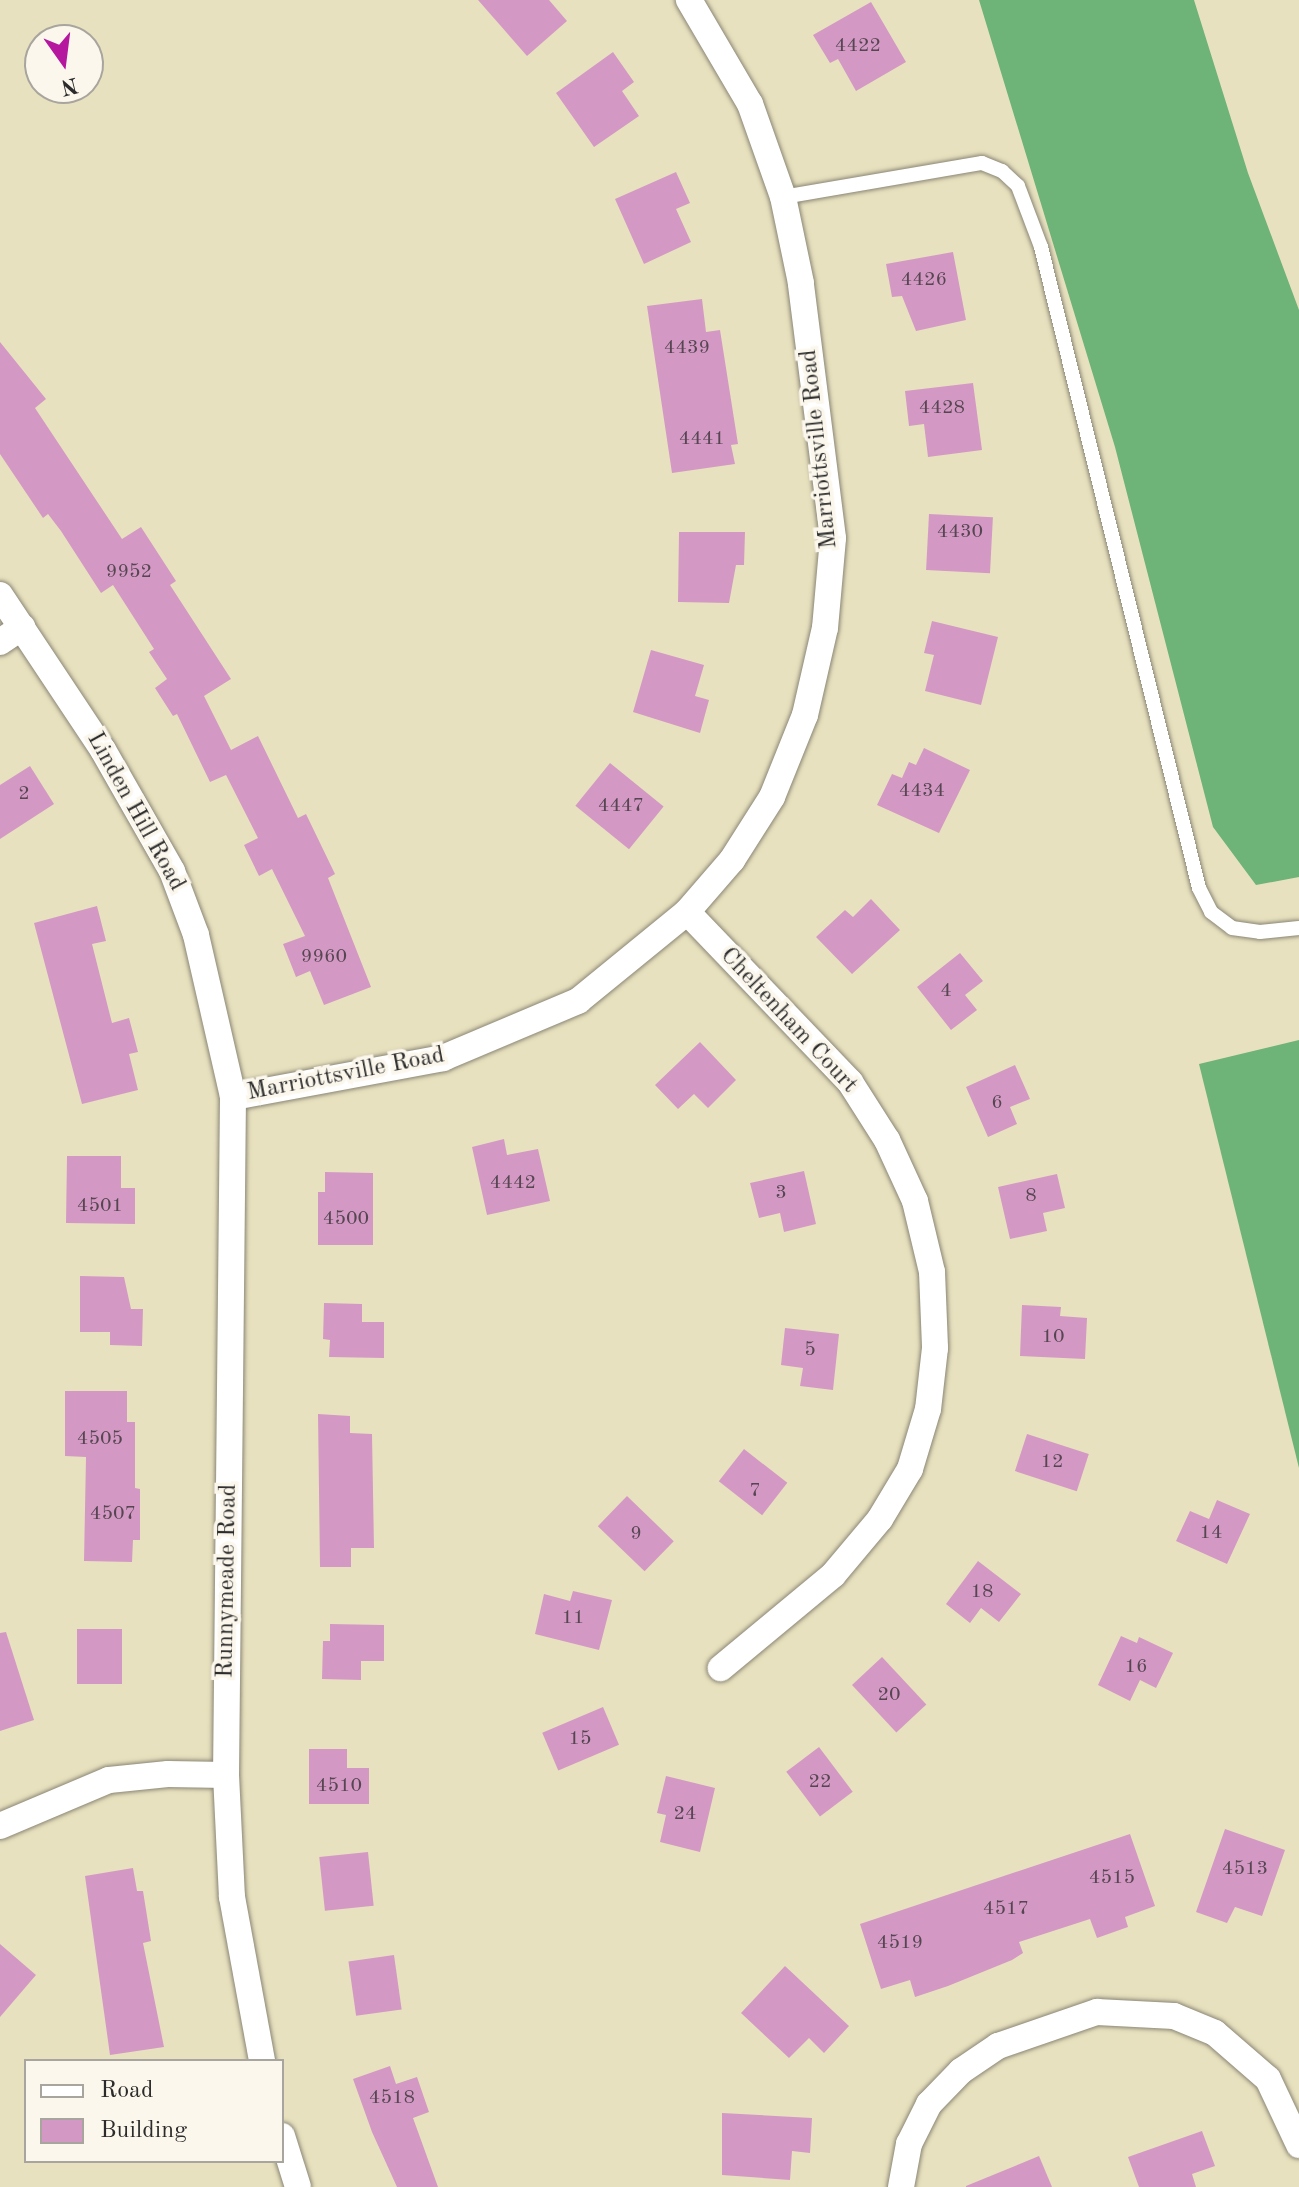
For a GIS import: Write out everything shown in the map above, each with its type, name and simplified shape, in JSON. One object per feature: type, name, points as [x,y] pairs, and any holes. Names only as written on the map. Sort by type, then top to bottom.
[{"type":"street","name":"Marriottsville Road","points":[[233,1097],[350,1080],[443,1058],[518,1031],[578,1001],[687,912],[732,860],[772,797],[805,715],[825,628],[833,538],[801,283],[783,197],[750,104],[689,0]]},
{"type":"street","name":"Linden Hill Road","points":[[0,595],[103,750],[172,871],[196,935],[233,1097]]},
{"type":"street","points":[[0,642],[22,627]]},
{"type":"street","name":"Cheltenham Court","points":[[687,912],[850,1082],[887,1140],[915,1201],[932,1272],[934,1333],[923,1424],[910,1469],[880,1519],[833,1575],[721,1668]]},
{"type":"street","name":"Runnymeade Road","points":[[233,1097],[226,1775],[232,1897],[262,2059]]},
{"type":"street","points":[[0,1826],[109,1780],[168,1774],[226,1775]]},
{"type":"street","points":[[901,2187],[909,2144],[929,2104],[961,2071],[998,2046],[1097,2012],[1174,2016],[1215,2033],[1268,2079],[1299,2145]]},
{"type":"street","points":[[284,2142],[298,2187]]},
{"type":"lane","points":[[783,197],[982,163],[1002,171],[1018,186],[1041,247],[1199,888],[1211,912],[1232,928],[1260,932],[1299,928]]},
{"type":"green space","points":[[979,0],[1194,0],[1248,173],[1299,310],[1299,877],[1256,885],[1213,827],[1115,447]]},
{"type":"green space","points":[[1299,1040],[1299,1468],[1199,1064]]},
{"type":"building","points":[[478,0],[549,0],[567,21],[527,56]]},
{"type":"building","points":[[871,2],[906,62],[856,91],[838,59],[830,63],[813,35]]},
{"type":"building","points":[[613,52],[634,82],[622,91],[639,116],[594,147],[556,93]]},
{"type":"building","points":[[676,172],[690,203],[676,209],[691,242],[644,264],[615,199]]},
{"type":"building","points":[[953,252],[966,320],[916,331],[902,296],[892,297],[886,264]]},
{"type":"building","points":[[702,299],[706,332],[720,330],[738,444],[731,445],[735,464],[672,473],[647,306]]},
{"type":"building","points":[[0,342],[46,399],[35,408],[122,539],[141,527],[176,581],[170,585],[231,679],[204,696],[231,750],[258,736],[298,818],[306,814],[335,874],[328,878],[371,987],[324,1005],[310,971],[296,977],[283,944],[305,936],[272,869],[259,876],[244,845],[258,838],[226,775],[210,782],[177,714],[173,716],[155,688],[167,679],[149,652],[154,649],[113,585],[101,593],[61,531],[48,514],[43,518],[0,454]]},
{"type":"building","points":[[973,383],[982,450],[928,457],[924,424],[909,426],[905,391]]},
{"type":"building","points":[[929,514],[993,517],[990,573],[926,570]]},
{"type":"building","points":[[679,532],[745,532],[744,565],[736,565],[729,603],[678,602]]},
{"type":"building","points":[[932,621],[998,637],[981,705],[925,691],[934,655],[924,653]]},
{"type":"building","points":[[651,650],[704,665],[695,696],[709,700],[700,733],[633,712]]},
{"type":"building","points":[[924,748],[970,770],[939,833],[877,805],[892,774],[902,778],[909,762],[916,765]]},
{"type":"building","points":[[610,763],[664,806],[629,849],[575,806]]},
{"type":"building","points":[[30,766],[54,804],[0,839],[0,785]]},
{"type":"building","points":[[871,899],[900,930],[852,974],[816,937],[845,910],[853,917]]},
{"type":"building","points":[[97,906],[106,941],[92,944],[112,1023],[129,1018],[138,1052],[129,1054],[138,1090],[82,1104],[34,923]]},
{"type":"building","points":[[960,953],[983,981],[965,995],[977,1010],[951,1030],[917,987]]},
{"type":"building","points":[[700,1042],[736,1080],[708,1108],[694,1094],[678,1109],[655,1085]]},
{"type":"building","points":[[1015,1065],[1030,1099],[1010,1107],[1017,1124],[988,1137],[966,1087]]},
{"type":"building","points":[[504,1139],[507,1155],[538,1149],[550,1201],[487,1215],[472,1147]]},
{"type":"building","points":[[67,1156],[121,1156],[121,1188],[135,1188],[135,1224],[66,1223]]},
{"type":"building","points":[[804,1171],[816,1224],[784,1232],[780,1213],[759,1218],[750,1183]]},
{"type":"building","points":[[325,1172],[373,1173],[373,1245],[318,1245],[318,1192],[325,1192]]},
{"type":"building","points":[[1057,1174],[1065,1208],[1043,1213],[1047,1231],[1010,1239],[998,1187]]},
{"type":"building","points":[[80,1276],[124,1277],[131,1309],[143,1309],[142,1346],[110,1345],[110,1332],[80,1332]]},
{"type":"building","points":[[324,1303],[362,1304],[362,1322],[384,1322],[384,1358],[329,1357],[330,1340],[323,1339]]},
{"type":"building","points":[[1022,1305],[1061,1307],[1060,1316],[1087,1318],[1085,1359],[1020,1356]]},
{"type":"building","points":[[785,1328],[839,1334],[833,1390],[800,1386],[803,1368],[781,1365]]},
{"type":"building","points":[[65,1391],[127,1391],[127,1422],[135,1422],[135,1488],[140,1489],[140,1540],[133,1540],[132,1562],[84,1561],[86,1457],[65,1456]]},
{"type":"building","points":[[318,1414],[350,1416],[350,1433],[372,1434],[374,1548],[351,1548],[351,1567],[320,1567]]},
{"type":"building","points":[[1027,1434],[1089,1454],[1077,1491],[1015,1471]]},
{"type":"building","points":[[744,1449],[787,1483],[762,1515],[719,1481]]},
{"type":"building","points":[[627,1496],[674,1541],[645,1571],[598,1526]]},
{"type":"building","points":[[1217,1500],[1250,1514],[1227,1564],[1176,1541],[1190,1511],[1209,1519]]},
{"type":"building","points":[[978,1561],[1021,1594],[999,1622],[981,1608],[970,1623],[946,1604]]},
{"type":"building","points":[[573,1591],[612,1600],[599,1650],[535,1634],[544,1594],[570,1601]]},
{"type":"building","points":[[330,1624],[384,1625],[384,1661],[361,1661],[361,1680],[322,1679],[323,1641],[330,1641]]},
{"type":"building","points":[[77,1629],[122,1629],[122,1684],[77,1684]]},
{"type":"building","points":[[6,1632],[34,1720],[0,1731],[0,1633]]},
{"type":"building","points":[[1121,1636],[1137,1643],[1139,1637],[1173,1653],[1156,1688],[1140,1680],[1130,1701],[1098,1685]]},
{"type":"building","points":[[882,1657],[926,1705],[896,1732],[852,1685]]},
{"type":"building","points":[[603,1707],[619,1745],[558,1771],[542,1733]]},
{"type":"building","points":[[819,1747],[853,1792],[820,1816],[786,1772]]},
{"type":"building","points":[[309,1749],[347,1749],[347,1768],[369,1768],[369,1804],[309,1804]]},
{"type":"building","points":[[666,1776],[715,1788],[700,1852],[660,1842],[666,1815],[657,1813]]},
{"type":"building","points":[[1225,1829],[1285,1850],[1262,1916],[1235,1907],[1227,1923],[1196,1912]]},
{"type":"building","points":[[1130,1834],[1155,1906],[1125,1917],[1128,1927],[1097,1938],[1090,1919],[1019,1942],[1023,1953],[1012,1960],[948,1986],[915,1997],[910,1980],[881,1989],[860,1924]]},
{"type":"building","points":[[368,1852],[374,1906],[325,1911],[319,1857]]},
{"type":"building","points":[[133,1868],[137,1891],[143,1891],[151,1941],[143,1943],[164,2047],[110,2055],[85,1876]]},
{"type":"building","points":[[0,1944],[36,1975],[0,2017]]},
{"type":"building","points":[[394,1955],[402,2009],[356,2016],[348,1961]]},
{"type":"building","points":[[785,1966],[849,2026],[824,2053],[809,2038],[789,2058],[741,2013]]},
{"type":"building","points":[[390,2066],[396,2084],[417,2077],[429,2112],[413,2118],[438,2187],[397,2187],[372,2132],[353,2079]]},
{"type":"building","points":[[722,2113],[812,2118],[810,2153],[792,2151],[790,2180],[722,2175]]},
{"type":"building","points":[[1202,2131],[1215,2166],[1192,2174],[1196,2187],[1139,2187],[1128,2157]]},
{"type":"building","points":[[1039,2156],[1052,2187],[966,2187],[966,2186]]}]
